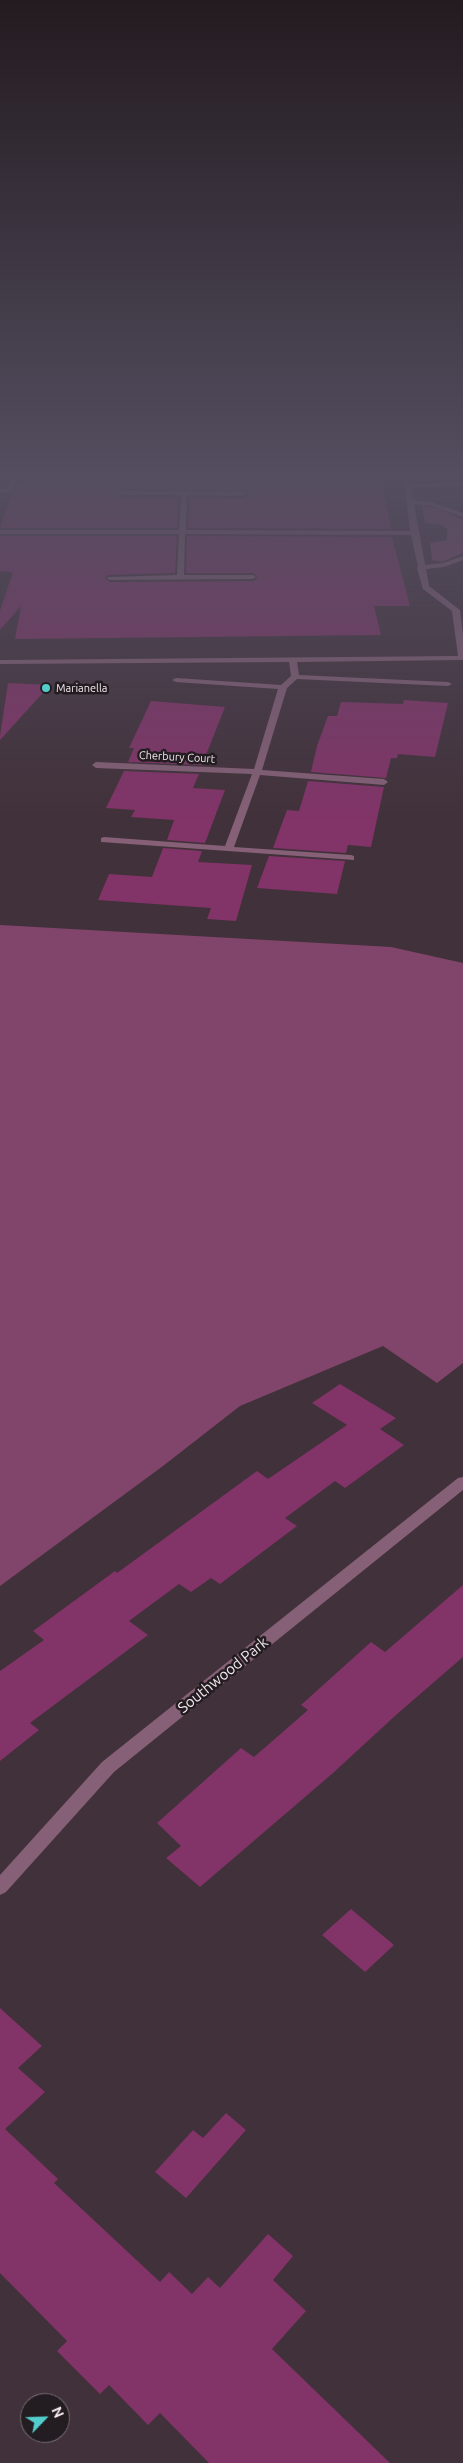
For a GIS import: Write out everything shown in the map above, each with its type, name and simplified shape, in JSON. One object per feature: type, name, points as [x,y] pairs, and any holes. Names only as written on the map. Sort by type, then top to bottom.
[{"type":"street","points":[[0,662],[462,658],[456,610],[434,593]]},
{"type":"street","points":[[293,660],[295,677]]},
{"type":"street","points":[[229,849],[283,687],[295,677],[448,684]]},
{"type":"street","points":[[176,680],[283,687]]},
{"type":"street","name":"Cherbury Court","points":[[96,764],[256,772],[384,782]]},
{"type":"street","points":[[104,840],[351,858]]},
{"type":"street","name":"Southwood Park","points":[[0,1886],[108,1767],[463,1482]]},
{"type":"shaded area","points":[[0,925],[391,947],[463,963],[463,1363],[437,1383],[383,1346],[240,1406],[163,1466],[0,1586]]},
{"type":"building","points":[[6,593],[407,593],[410,606],[374,606],[381,635],[15,639],[21,606],[0,630],[0,611]]},
{"type":"building","points":[[8,683],[50,685],[0,740],[0,736]]},
{"type":"building","points":[[404,700],[448,703],[435,757],[398,754],[397,758],[391,758],[386,778],[311,772],[317,746],[328,716],[337,716],[341,702],[403,704]]},
{"type":"building","points":[[151,701],[225,707],[202,765],[128,762],[134,748],[129,748]]},
{"type":"building","points":[[124,771],[199,774],[193,788],[225,790],[205,843],[167,840],[174,820],[131,817],[135,810],[106,808]]},
{"type":"building","points":[[308,781],[384,787],[371,847],[348,845],[346,853],[273,848],[287,810],[299,811]]},
{"type":"building","points":[[163,848],[202,851],[198,862],[252,865],[236,921],[207,919],[211,908],[98,900],[109,874],[152,877]]},
{"type":"building","points":[[269,856],[345,861],[337,894],[257,888]]},
{"type":"building","points":[[340,1384],[396,1418],[380,1429],[404,1445],[345,1488],[335,1481],[285,1518],[297,1526],[220,1584],[211,1578],[191,1592],[179,1584],[129,1621],[148,1635],[30,1723],[39,1730],[0,1761],[0,1671],[44,1640],[33,1631],[115,1571],[117,1573],[257,1471],[268,1479],[347,1425],[312,1403]]},
{"type":"building","points":[[463,1585],[463,1657],[333,1773],[200,1887],[166,1858],[181,1846],[157,1823],[241,1748],[254,1757],[308,1710],[301,1705],[371,1642],[385,1652]]},
{"type":"building","points":[[351,1909],[394,1945],[365,1972],[322,1935]]},
{"type":"building","points":[[0,2008],[42,2046],[18,2068],[45,2092],[5,2129],[58,2179],[54,2183],[160,2282],[169,2272],[192,2294],[208,2277],[220,2288],[268,2234],[293,2256],[273,2280],[306,2311],[272,2349],[390,2463],[209,2463],[160,2413],[148,2425],[109,2385],[100,2394],[57,2351],[67,2341],[0,2273]]},
{"type":"building","points":[[226,2113],[246,2130],[186,2198],[155,2172],[193,2130],[203,2138]]},
{"type":"place","name":"Marianella","points":[[46,688]]}]
